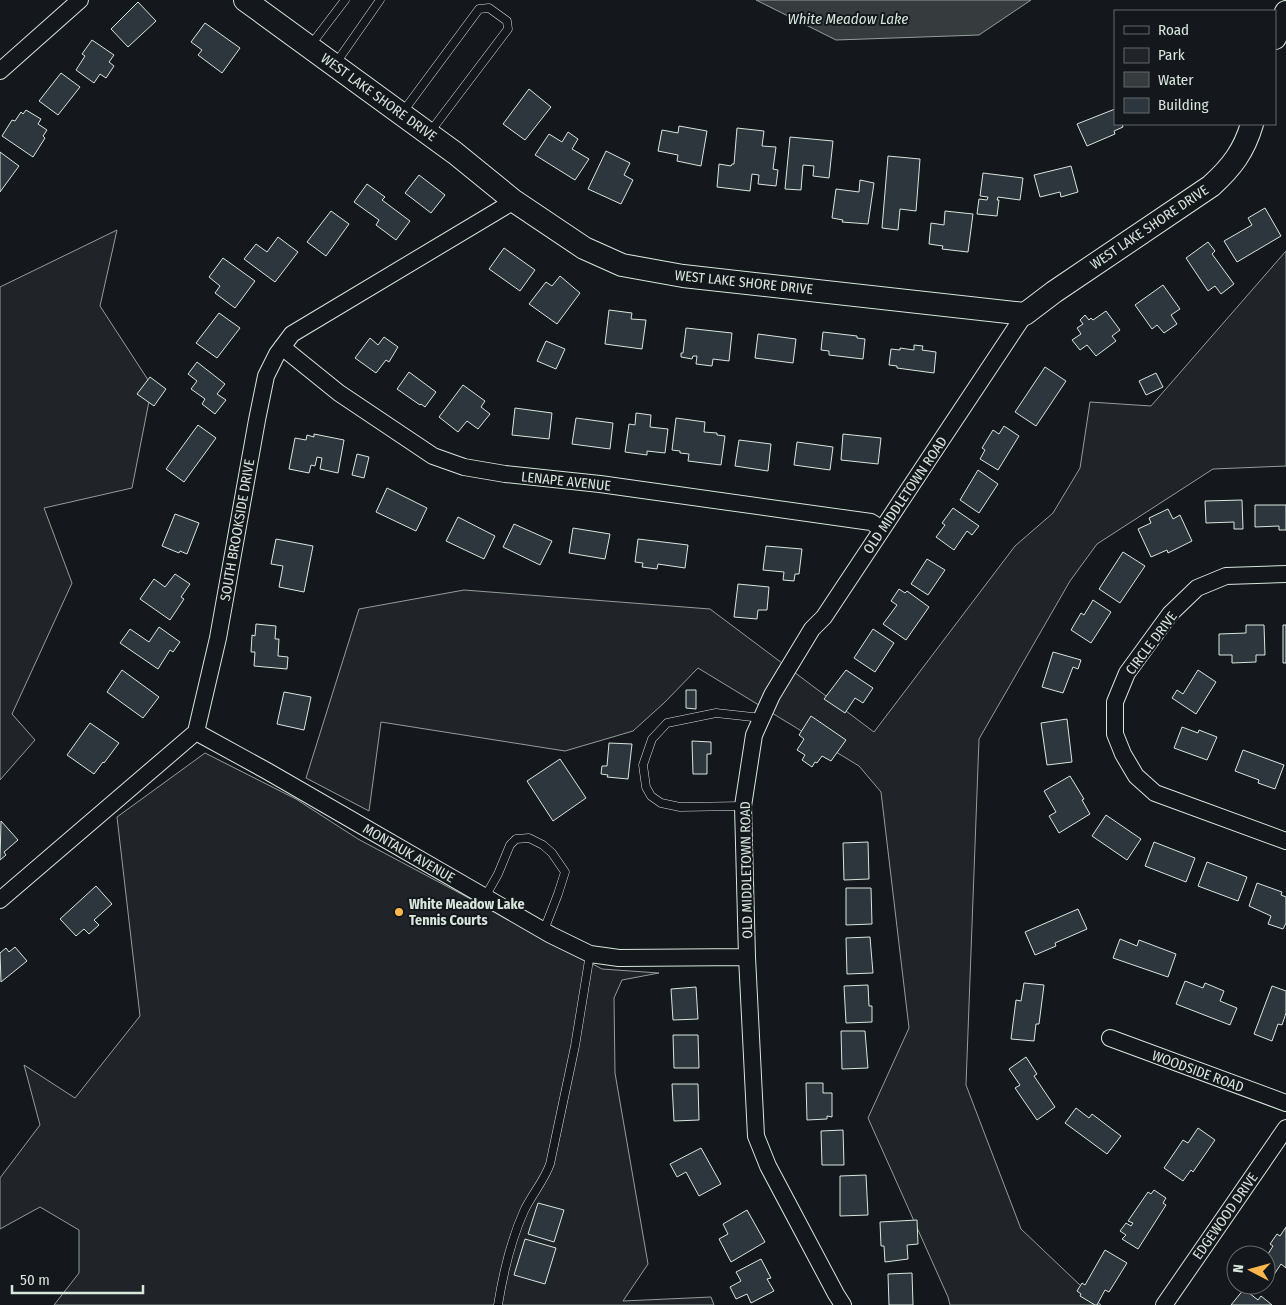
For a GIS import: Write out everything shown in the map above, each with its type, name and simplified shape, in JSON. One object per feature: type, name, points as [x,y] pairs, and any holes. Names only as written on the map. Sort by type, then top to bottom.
[{"type":"street","points":[[0,72],[80,0]]},
{"type":"street","name":"WEST LAKE SHORE DRIVE","points":[[245,0],[402,113],[514,201],[584,248],[622,265],[683,276],[1025,314],[1054,292],[1211,186],[1229,169],[1239,155],[1247,141],[1252,125]]},
{"type":"street","points":[[1276,36],[1286,12]]},
{"type":"street","name":"SOUTH BROOKSIDE DRIVE","points":[[196,732],[218,638],[266,376],[282,347],[292,334],[514,201]]},
{"type":"street","name":"OLD MIDDLETOWN ROAD","points":[[843,1305],[768,1166],[756,1136],[747,957],[743,806],[754,735],[772,695],[812,629],[824,617],[1025,314]]},
{"type":"street","name":"LENAPE AVENUE","points":[[282,347],[339,393],[433,456],[464,467],[871,522],[882,529]]},
{"type":"street","name":"CIRCLE DRIVE","points":[[1286,574],[1226,576],[1197,588],[1170,614],[1127,672],[1115,702],[1115,734],[1123,754],[1136,776],[1155,793],[1286,841]]},
{"type":"street","points":[[0,900],[196,732]]},
{"type":"street","name":"MONTAUK AVENUE","points":[[196,732],[276,775],[486,897],[590,954],[619,958],[747,957]]},
{"type":"street","name":"WOODSIDE ROAD","points":[[1110,1038],[1286,1103]]},
{"type":"street","name":"EDGEWOOD DRIVE","points":[[1164,1305],[1286,1128]]},
{"type":"lane","points":[[310,47],[345,0]]},
{"type":"lane","points":[[335,65],[380,0]]},
{"type":"lane","points":[[402,113],[479,10],[489,8],[507,21],[508,29],[429,134]]},
{"type":"lane","points":[[743,806],[680,807],[661,803],[651,796],[646,787],[643,765],[652,739],[667,724],[716,713],[762,718]]},
{"type":"lane","points":[[486,897],[510,845],[516,839],[529,838],[543,845],[552,853],[565,872],[544,930]]},
{"type":"lane","points":[[498,1305],[518,1225],[533,1192],[546,1176],[550,1164],[575,1046],[590,954]]},
{"type":"green space","points":[[117,230],[100,306],[152,386],[132,488],[44,508],[72,583],[12,714],[35,740],[0,780],[0,287]]},
{"type":"green space","points":[[1286,251],[1286,466],[1213,469],[1097,544],[1070,581],[979,739],[966,1085],[1021,1229],[1101,1305],[950,1305],[868,1118],[909,1028],[881,792],[859,766],[698,668],[633,731],[565,751],[381,722],[369,811],[306,778],[359,609],[464,590],[710,609],[874,732],[1015,546],[1053,513],[1080,468],[1090,402],[1151,406]]},
{"type":"green space","points":[[205,753],[296,799],[358,839],[602,969],[659,973],[622,980],[614,998],[615,1073],[648,1264],[623,1301],[711,1297],[714,1305],[54,1305],[79,1273],[79,1230],[40,1207],[0,1229],[0,1178],[40,1125],[24,1065],[75,1098],[140,1016],[117,817]]},
{"type":"water","name":"White Meadow Lake","points":[[756,0],[1031,0],[979,35],[836,40]]},
{"type":"building","points":[[138,2],[156,21],[128,47],[111,29]]},
{"type":"building","points":[[205,23],[240,48],[222,73],[198,55],[202,50],[191,42]]},
{"type":"building","points":[[92,40],[114,55],[109,62],[114,66],[106,78],[100,74],[94,83],[76,70],[85,56],[82,54]]},
{"type":"building","points":[[61,73],[80,87],[58,115],[39,101]]},
{"type":"building","points":[[529,89],[551,107],[525,140],[503,124]]},
{"type":"building","points":[[1114,109],[1114,125],[1122,125],[1123,127],[1114,131],[1115,134],[1087,146],[1077,124]]},
{"type":"building","points":[[26,110],[41,119],[38,124],[47,130],[43,136],[45,138],[33,157],[2,136],[12,120],[15,121],[21,112],[23,114]]},
{"type":"building","points":[[679,126],[707,131],[701,166],[677,161],[678,155],[658,151],[662,130],[678,133]]},
{"type":"building","points":[[737,128],[764,131],[762,146],[776,147],[773,169],[778,170],[776,186],[758,184],[759,175],[752,174],[750,191],[717,187],[719,164],[731,166],[734,164]]},
{"type":"building","points":[[568,132],[578,139],[572,149],[589,159],[575,180],[535,155],[549,134],[562,142]]},
{"type":"building","points":[[790,137],[833,141],[829,178],[813,176],[814,166],[803,165],[801,190],[785,189]]},
{"type":"building","points":[[606,151],[630,163],[624,175],[633,180],[621,204],[588,189]]},
{"type":"building","points":[[0,152],[19,166],[0,192]]},
{"type":"building","points":[[888,156],[920,159],[916,211],[900,209],[898,230],[882,228]]},
{"type":"building","points":[[1071,166],[1078,192],[1061,197],[1060,192],[1040,197],[1034,175]]},
{"type":"building","points":[[983,173],[1023,178],[1020,200],[998,197],[997,216],[977,214],[979,199],[987,200],[988,197],[980,196]]},
{"type":"building","points":[[419,175],[445,195],[431,213],[405,193]]},
{"type":"building","points":[[860,180],[874,183],[868,224],[842,222],[843,220],[832,218],[836,189],[859,192]]},
{"type":"building","points":[[367,184],[385,197],[382,200],[410,221],[396,240],[376,225],[379,220],[354,202]]},
{"type":"building","points":[[1265,208],[1281,236],[1237,262],[1224,241],[1252,225],[1248,218]]},
{"type":"building","points":[[331,211],[349,224],[326,256],[307,242]]},
{"type":"building","points":[[945,211],[973,214],[968,252],[942,249],[943,246],[929,244],[931,223],[944,225]]},
{"type":"building","points":[[278,237],[298,252],[275,282],[244,259],[256,244],[267,252]]},
{"type":"building","points":[[1208,242],[1215,251],[1212,254],[1234,284],[1221,294],[1215,286],[1208,291],[1186,258]]},
{"type":"building","points":[[504,248],[535,270],[520,291],[489,269]]},
{"type":"building","points":[[223,258],[255,281],[235,308],[215,293],[220,286],[209,277]]},
{"type":"building","points":[[560,276],[580,293],[557,324],[529,304],[546,282],[552,286]]},
{"type":"building","points":[[1163,285],[1180,309],[1171,315],[1177,324],[1164,333],[1157,325],[1152,329],[1135,305]]},
{"type":"building","points":[[609,310],[632,313],[631,319],[646,320],[642,349],[605,344]]},
{"type":"building","points":[[1106,311],[1120,330],[1112,336],[1116,341],[1096,356],[1087,345],[1080,350],[1072,340],[1081,334],[1077,328],[1083,324],[1080,320],[1085,315],[1089,320],[1091,318],[1093,320]]},
{"type":"building","points":[[219,313],[240,328],[217,358],[196,343]]},
{"type":"building","points":[[686,328],[732,333],[729,361],[713,359],[712,366],[696,364],[697,356],[693,356],[692,359],[681,357]]},
{"type":"building","points":[[823,332],[857,336],[857,338],[865,339],[863,359],[829,355],[829,351],[821,350]]},
{"type":"building","points":[[758,334],[796,339],[793,363],[755,358]]},
{"type":"building","points":[[384,337],[398,347],[389,362],[386,360],[376,373],[355,358],[370,338],[378,345]]},
{"type":"building","points":[[546,341],[565,349],[556,369],[537,361]]},
{"type":"building","points":[[914,345],[923,346],[922,350],[936,352],[934,373],[897,368],[897,366],[889,365],[891,349],[914,350]]},
{"type":"building","points":[[197,362],[225,384],[217,394],[226,400],[215,414],[202,404],[205,399],[191,389],[197,381],[188,374]]},
{"type":"building","points":[[1045,367],[1066,381],[1036,426],[1015,412]]},
{"type":"building","points":[[409,372],[436,392],[425,407],[397,389]]},
{"type":"building","points":[[1156,373],[1163,387],[1146,395],[1139,381]]},
{"type":"building","points":[[150,377],[166,389],[154,406],[137,394]]},
{"type":"building","points":[[463,385],[485,401],[481,407],[490,414],[478,429],[467,421],[458,432],[439,417]]},
{"type":"building","points":[[515,408],[552,413],[549,439],[512,435]]},
{"type":"building","points":[[636,413],[651,415],[650,427],[668,429],[665,453],[647,451],[647,455],[625,452],[629,424],[635,425]]},
{"type":"building","points":[[576,418],[613,423],[610,449],[572,444]]},
{"type":"building","points":[[676,418],[705,422],[704,432],[725,436],[721,465],[688,461],[689,454],[672,450]]},
{"type":"building","points":[[198,425],[216,438],[184,482],[166,469]]},
{"type":"building","points":[[1004,426],[1019,436],[998,470],[980,459],[985,450],[982,448],[993,430],[999,434]]},
{"type":"building","points":[[314,434],[344,440],[338,473],[320,469],[322,458],[317,457],[315,466],[311,465],[309,473],[289,469],[295,438],[306,440],[307,435],[314,437]]},
{"type":"building","points":[[843,434],[881,438],[878,464],[841,460]]},
{"type":"building","points":[[739,440],[771,444],[768,471],[735,466]]},
{"type":"building","points":[[797,442],[833,447],[830,470],[794,465]]},
{"type":"building","points":[[357,454],[369,457],[364,478],[352,475]]},
{"type":"building","points":[[978,470],[998,484],[979,513],[960,500]]},
{"type":"building","points":[[387,488],[427,508],[416,531],[376,512]]},
{"type":"building","points":[[1242,500],[1243,529],[1234,529],[1234,522],[1206,523],[1205,501]]},
{"type":"building","points":[[1255,505],[1286,505],[1286,530],[1279,530],[1279,526],[1255,527]]},
{"type":"building","points":[[953,508],[979,526],[972,535],[967,531],[954,550],[936,537],[945,525],[942,523]]},
{"type":"building","points":[[1168,509],[1173,519],[1180,515],[1192,541],[1168,553],[1167,550],[1151,557],[1138,529],[1151,523],[1149,518]]},
{"type":"building","points":[[175,514],[199,523],[187,554],[162,546]]},
{"type":"building","points":[[458,517],[495,536],[484,559],[446,541]]},
{"type":"building","points":[[514,524],[552,541],[540,565],[503,547]]},
{"type":"building","points":[[573,528],[610,534],[605,559],[569,553]]},
{"type":"building","points":[[276,539],[313,546],[304,592],[279,587],[283,566],[271,564]]},
{"type":"building","points":[[638,539],[688,545],[685,568],[658,564],[657,569],[642,567],[643,563],[635,562]]},
{"type":"building","points":[[766,546],[802,549],[799,574],[795,574],[794,581],[783,580],[784,572],[763,570]]},
{"type":"building","points":[[1123,552],[1145,566],[1120,603],[1099,589]]},
{"type":"building","points":[[927,559],[945,570],[928,595],[911,584]]},
{"type":"building","points":[[175,574],[190,584],[181,597],[184,599],[170,620],[140,599],[154,579],[165,587]]},
{"type":"building","points":[[738,584],[769,587],[767,610],[758,610],[757,619],[734,617]]},
{"type":"building","points":[[899,589],[905,593],[907,591],[929,607],[906,640],[883,624],[897,605],[891,601]]},
{"type":"building","points":[[1093,600],[1111,612],[1091,643],[1071,630],[1081,613],[1084,615]]},
{"type":"building","points":[[256,624],[276,626],[275,639],[279,639],[278,656],[288,657],[287,669],[254,666],[255,652],[251,652],[252,635],[255,636]]},
{"type":"building","points":[[1246,625],[1264,625],[1265,655],[1256,655],[1256,662],[1232,663],[1232,655],[1219,655],[1219,634],[1246,633]]},
{"type":"building","points":[[1283,625],[1286,625],[1286,663],[1283,663]]},
{"type":"building","points":[[159,627],[180,642],[173,652],[170,650],[158,669],[120,643],[130,629],[149,642]]},
{"type":"building","points":[[873,629],[894,643],[875,672],[854,658]]},
{"type":"building","points":[[1053,652],[1081,660],[1078,669],[1073,667],[1063,693],[1042,687]]},
{"type":"building","points":[[122,670],[159,697],[143,718],[107,692]]},
{"type":"building","points":[[846,670],[873,688],[863,703],[855,698],[845,713],[824,699]]},
{"type":"building","points":[[1198,670],[1216,682],[1196,714],[1172,698],[1177,690],[1183,694]]},
{"type":"building","points":[[686,690],[696,690],[696,709],[686,708]]},
{"type":"building","points":[[284,692],[311,697],[304,730],[277,724]]},
{"type":"building","points":[[811,716],[846,740],[831,761],[822,756],[812,767],[802,760],[805,755],[797,750],[804,739],[799,735]]},
{"type":"building","points":[[1067,719],[1072,762],[1047,765],[1041,723]]},
{"type":"building","points":[[90,723],[119,743],[94,774],[67,755]]},
{"type":"building","points":[[1182,727],[1198,733],[1199,730],[1217,737],[1207,760],[1174,748]]},
{"type":"building","points":[[692,741],[711,742],[711,754],[707,754],[707,774],[693,774]]},
{"type":"building","points":[[609,743],[632,744],[628,779],[607,777],[608,775],[601,774],[602,766],[607,766]]},
{"type":"building","points":[[1243,750],[1284,765],[1275,789],[1258,783],[1259,780],[1235,771]]},
{"type":"building","points":[[560,759],[586,798],[553,821],[527,781]]},
{"type":"building","points":[[1070,776],[1084,799],[1082,800],[1090,814],[1059,833],[1049,816],[1056,812],[1044,791]]},
{"type":"building","points":[[1106,815],[1141,839],[1127,860],[1092,836]]},
{"type":"building","points":[[1,821],[18,840],[4,852],[6,855],[0,860]]},
{"type":"building","points":[[868,842],[869,879],[844,880],[843,843]]},
{"type":"building","points":[[1154,842],[1195,858],[1186,882],[1145,866]]},
{"type":"building","points":[[1207,862],[1247,877],[1238,901],[1198,886]]},
{"type":"building","points":[[1257,883],[1282,892],[1281,895],[1286,897],[1286,923],[1283,929],[1268,924],[1271,916],[1249,906]]},
{"type":"building","points":[[96,886],[112,904],[94,920],[99,925],[89,934],[84,929],[76,936],[60,919]]},
{"type":"building","points":[[846,888],[871,888],[872,924],[846,925]]},
{"type":"building","points":[[1078,909],[1087,929],[1055,943],[1056,946],[1035,955],[1025,932]]},
{"type":"building","points":[[870,937],[873,973],[847,974],[846,938]]},
{"type":"building","points":[[1120,939],[1137,946],[1139,940],[1176,954],[1168,977],[1113,958]]},
{"type":"building","points":[[15,947],[27,961],[1,982],[0,953],[6,948],[9,952]]},
{"type":"building","points":[[1185,981],[1203,988],[1205,983],[1224,991],[1220,1001],[1237,1008],[1230,1025],[1176,1004]]},
{"type":"building","points":[[1024,983],[1044,985],[1039,1024],[1036,1024],[1034,1041],[1011,1039],[1016,1000],[1021,1001]]},
{"type":"building","points":[[868,985],[869,1006],[872,1006],[872,1022],[846,1023],[844,986]]},
{"type":"building","points":[[1272,986],[1286,991],[1286,1013],[1282,1025],[1278,1024],[1272,1041],[1254,1034]]},
{"type":"building","points":[[696,987],[698,1019],[673,1020],[671,989]]},
{"type":"building","points":[[841,1031],[865,1031],[868,1068],[842,1069]]},
{"type":"building","points":[[673,1035],[698,1035],[699,1068],[674,1068]]},
{"type":"building","points":[[1026,1057],[1037,1074],[1034,1076],[1055,1107],[1037,1120],[1015,1088],[1020,1085],[1009,1069]]},
{"type":"building","points":[[806,1083],[823,1083],[823,1093],[832,1093],[832,1117],[827,1116],[827,1119],[807,1120]]},
{"type":"building","points":[[672,1084],[698,1084],[699,1120],[674,1121]]},
{"type":"building","points":[[1076,1108],[1089,1118],[1092,1114],[1121,1136],[1107,1154],[1065,1123]]},
{"type":"building","points":[[1198,1128],[1215,1140],[1193,1172],[1191,1170],[1183,1181],[1164,1168],[1183,1140],[1188,1143]]},
{"type":"building","points":[[843,1130],[844,1165],[822,1165],[821,1131]]},
{"type":"building","points":[[701,1148],[721,1184],[699,1196],[686,1172],[677,1177],[670,1164]]},
{"type":"building","points":[[866,1175],[868,1215],[840,1216],[840,1176]]},
{"type":"building","points":[[1154,1190],[1166,1198],[1163,1203],[1166,1205],[1138,1249],[1122,1239],[1126,1235],[1120,1231],[1126,1223],[1131,1226],[1133,1223],[1128,1221],[1148,1192],[1151,1194]]},
{"type":"building","points":[[538,1203],[564,1210],[554,1242],[528,1234]]},
{"type":"building","points":[[747,1210],[765,1242],[731,1262],[719,1239],[728,1234],[723,1224]]},
{"type":"building","points":[[917,1220],[918,1244],[907,1245],[908,1259],[885,1262],[884,1246],[881,1246],[880,1222]]},
{"type":"building","points":[[1286,1227],[1286,1268],[1281,1264],[1276,1272],[1276,1245],[1270,1244],[1277,1234],[1280,1236]]},
{"type":"building","points":[[525,1239],[556,1248],[545,1284],[514,1275]]},
{"type":"building","points":[[1105,1250],[1127,1263],[1109,1292],[1105,1290],[1097,1305],[1095,1305],[1080,1296],[1081,1294],[1077,1291],[1082,1283],[1085,1285]]},
{"type":"building","points":[[761,1259],[771,1278],[767,1279],[774,1291],[751,1303],[747,1294],[736,1299],[730,1287],[741,1281],[736,1272]]},
{"type":"building","points":[[912,1273],[913,1305],[889,1305],[888,1274]]},
{"type":"building","points":[[1239,1295],[1252,1295],[1258,1300],[1261,1296],[1272,1305],[1231,1305]]},
{"type":"place","name":"White Meadow Lake Tennis Courts","points":[[399,912]]}]
